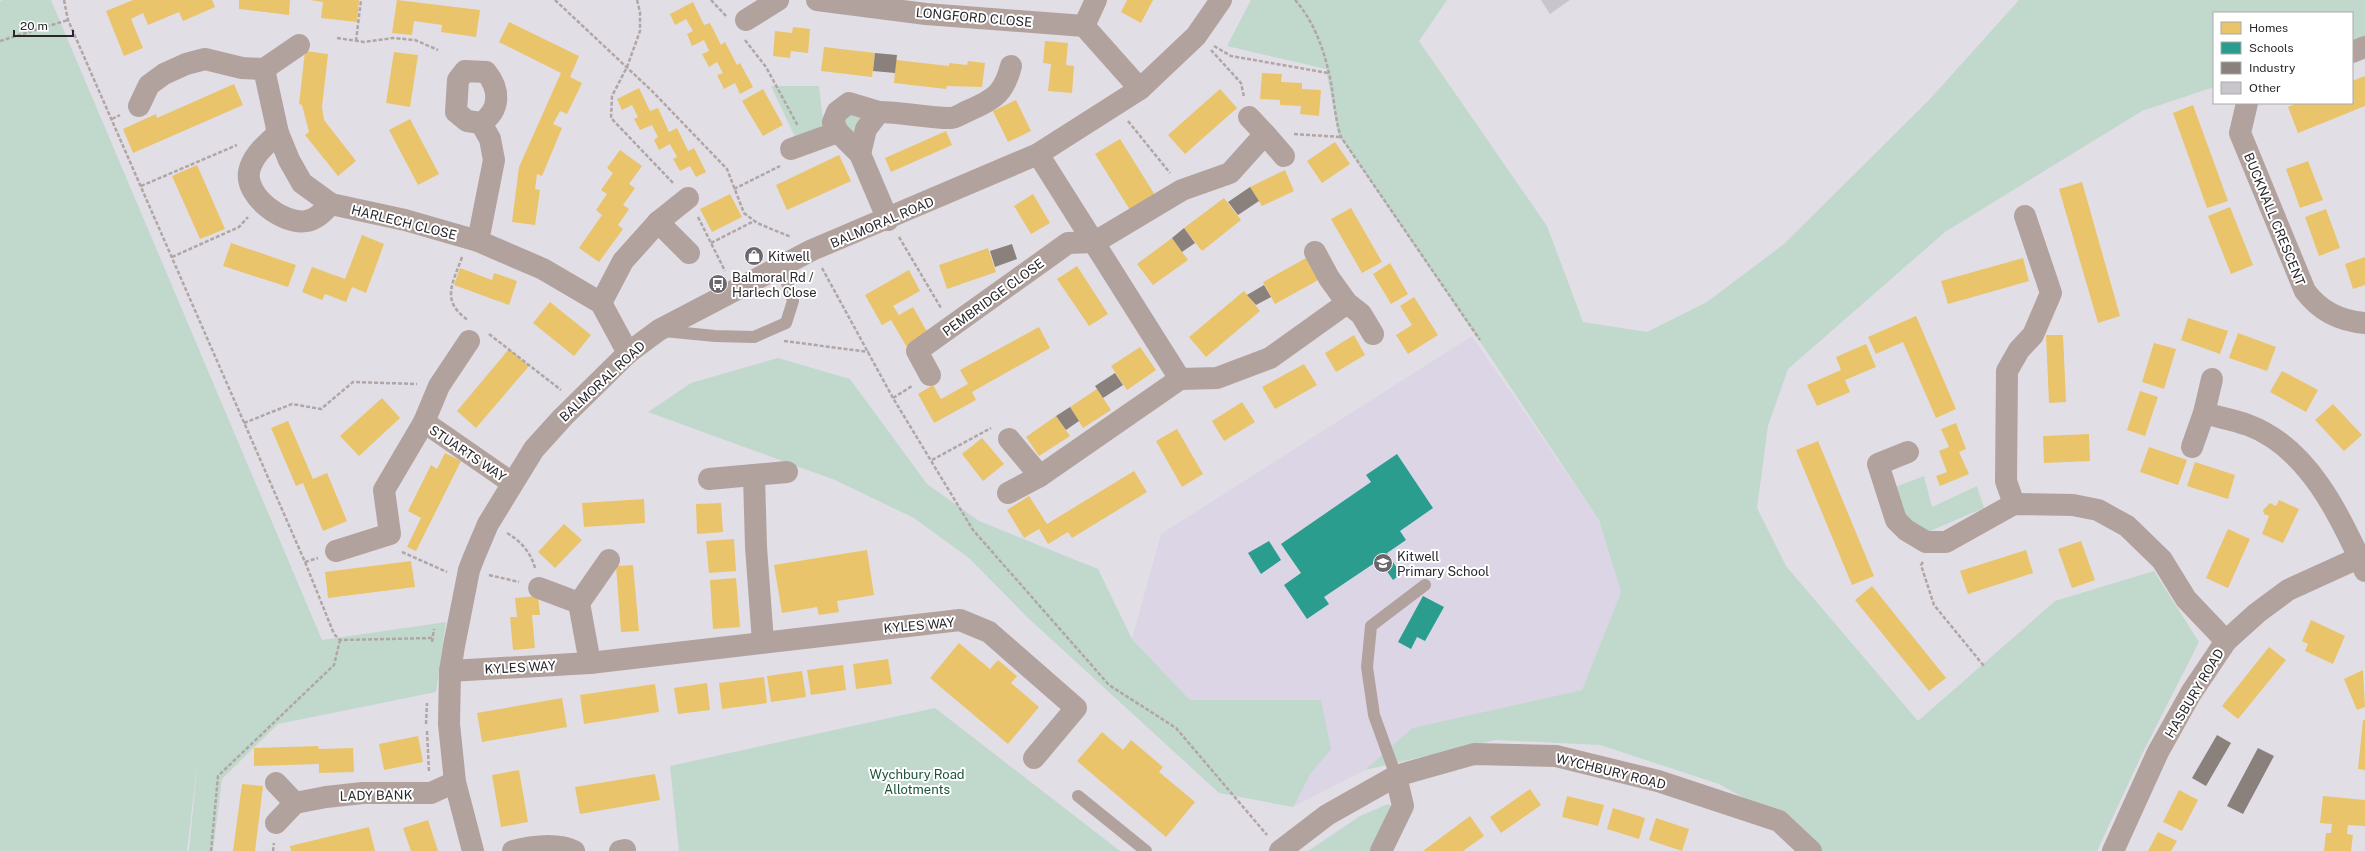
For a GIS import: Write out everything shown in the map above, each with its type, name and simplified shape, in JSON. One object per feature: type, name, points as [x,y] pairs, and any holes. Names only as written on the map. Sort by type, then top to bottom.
[{"type":"street","points":[[740,26],[778,0]]},
{"type":"street","name":"LONGFORD CLOSE","points":[[817,0],[927,7],[1084,26]]},
{"type":"street","points":[[1096,0],[1084,26],[1140,89]]},
{"type":"street","name":"BALMORAL ROAD","points":[[473,851],[455,782],[448,724],[450,671],[454,646],[459,567],[488,524],[534,449],[563,417],[628,353],[659,330],[812,250],[888,220],[1038,154],[1140,89],[1196,36],[1221,0]]},
{"type":"street","points":[[139,106],[149,85],[164,74],[186,64],[205,59],[242,68],[264,69],[299,45]]},
{"type":"street","points":[[2353,52],[2365,47]]},
{"type":"street","points":[[888,220],[860,154],[838,132],[833,122],[837,112],[848,102],[879,112],[895,112],[951,118],[990,101],[997,95],[1007,84],[1011,66]]},
{"type":"street","name":"HARLECH CLOSE","points":[[264,69],[278,133],[289,160],[302,183],[331,204],[405,220],[474,239],[543,270],[601,302]]},
{"type":"street","name":"BUCKNALL CRESCENT","points":[[2247,104],[2240,133],[2304,291],[2316,306],[2340,318],[2365,322]]},
{"type":"street","points":[[860,154],[866,129],[879,112]]},
{"type":"street","points":[[1249,117],[1284,156]]},
{"type":"street","points":[[474,239],[494,160],[490,139],[481,123]]},
{"type":"street","points":[[799,146],[838,132]]},
{"type":"street","points":[[278,133],[256,155],[249,172],[252,187],[262,202],[275,213],[291,221],[306,221],[320,214],[331,204]]},
{"type":"street","name":"PEMBRIDGE CLOSE","points":[[930,375],[917,351],[1068,243],[1095,242],[1182,190],[1230,173],[1265,134]]},
{"type":"street","points":[[1038,154],[1095,242],[1180,379]]},
{"type":"street","points":[[628,353],[601,302],[623,261],[658,222],[688,198]]},
{"type":"street","points":[[2014,504],[2006,481],[2007,371],[2019,350],[2033,336],[2051,293],[2024,216]]},
{"type":"street","points":[[658,222],[689,253]]},
{"type":"street","points":[[1315,252],[1329,278],[1347,303],[1361,314],[1374,334]]},
{"type":"street","points":[[1008,493],[1040,476],[1180,379],[1217,378],[1270,358],[1347,303]]},
{"type":"street","name":"STUARTS WAY","points":[[390,534],[384,490],[424,422],[439,386],[472,334]]},
{"type":"street","points":[[2192,447],[2204,413],[2212,379]]},
{"type":"street","points":[[2204,413],[2249,425],[2285,446],[2312,475],[2337,514],[2363,561]]},
{"type":"street","name":"STUARTS WAY","points":[[424,422],[512,483]]},
{"type":"street","points":[[1009,439],[1040,476]]},
{"type":"street","points":[[1908,452],[1878,464],[1896,520],[1906,530],[1926,542],[1946,542],[2014,504],[2073,505],[2098,510],[2127,526],[2162,560],[2186,600],[2226,641]]},
{"type":"street","points":[[709,479],[787,472]]},
{"type":"street","points":[[754,475],[756,547],[763,642]]},
{"type":"street","points":[[336,551],[390,534]]},
{"type":"street","points":[[590,663],[579,603],[609,560]]},
{"type":"street","name":"HASBURY ROAD","points":[[2114,851],[2158,752],[2191,694],[2226,641],[2257,613],[2288,590],[2363,561]]},
{"type":"street","points":[[539,588],[579,603]]},
{"type":"street","name":"KYLES WAY","points":[[450,671],[590,663],[960,620],[989,632],[1076,708],[1034,758]]},
{"type":"street","name":"WYCHBURY ROAD","points":[[1280,851],[1327,815],[1396,776],[1474,754],[1556,756],[1658,781],[1779,821],[1812,851]]},
{"type":"street","points":[[1381,851],[1403,806],[1396,776]]},
{"type":"street","name":"LADY BANK","points":[[295,803],[326,797],[362,793],[431,794],[455,782]]},
{"type":"street","points":[[276,784],[295,803],[276,823]]},
{"type":"street","points":[[513,851],[524,848],[565,847],[574,851]]},
{"type":"lane","points":[[659,330],[715,336],[754,337],[786,323],[793,301],[781,266]]},
{"type":"lane","points":[[1396,776],[1374,715],[1367,667],[1371,626],[1425,585]]},
{"type":"lane","points":[[1078,796],[1146,851]]},
{"type":"path","points":[[64,0],[68,20],[305,562],[334,634],[340,640],[432,638],[454,646]]},
{"type":"path","points":[[356,41],[361,0]]},
{"type":"path","points":[[555,0],[627,67],[727,170],[744,213],[754,221],[805,243],[812,250],[893,398],[932,460],[973,530],[1109,685],[1176,728],[1280,851]]},
{"type":"path","points":[[637,0],[640,12],[640,31],[627,67],[612,96],[611,118],[688,198],[726,274]]},
{"type":"path","points":[[711,0],[740,26],[766,67],[799,146],[796,158],[734,189]]},
{"type":"path","points":[[1295,0],[1307,13],[1321,46],[1329,73],[1335,120],[1341,137],[1480,340]]},
{"type":"path","points":[[0,40],[68,20]]},
{"type":"path","points":[[1196,36],[1231,56],[1329,73]]},
{"type":"path","points":[[1196,36],[1221,60],[1241,83],[1249,117]]},
{"type":"path","points":[[337,38],[356,41],[393,38],[415,40],[438,50]]},
{"type":"path","points":[[1116,105],[1182,190]]},
{"type":"path","points":[[1265,134],[1341,137]]},
{"type":"path","points":[[141,186],[238,145],[256,155]]},
{"type":"path","points":[[172,257],[239,227],[262,202]]},
{"type":"path","points":[[888,220],[908,249],[951,327]]},
{"type":"path","points":[[711,243],[754,221]]},
{"type":"path","points":[[474,239],[450,291],[450,301],[457,313],[472,334],[508,347],[564,392]]},
{"type":"path","points":[[754,337],[869,352]]},
{"type":"path","points":[[244,423],[292,404],[321,409],[353,382],[439,386]]},
{"type":"path","points":[[932,460],[997,424],[1009,439]]},
{"type":"path","points":[[390,534],[389,546],[447,572],[459,567],[539,588],[532,556],[514,537],[488,524]]},
{"type":"path","points":[[1932,542],[1921,565],[1934,604],[1984,666]]},
{"type":"path","points":[[446,579],[447,572]]},
{"type":"path","points":[[431,646],[435,623]]},
{"type":"path","points":[[211,851],[218,776],[334,665],[340,640]]},
{"type":"path","points":[[427,699],[426,714],[431,794]]},
{"type":"shaded area","name":"Kitwell Primary School","points":[[1472,336],[1599,520],[1621,592],[1582,690],[1412,728],[1365,770],[1293,807],[1132,639],[1161,534]]},
{"type":"green space","points":[[51,0],[322,640],[446,622],[436,692],[278,724],[222,779],[213,851],[189,851],[198,758],[187,851],[0,851],[0,1]]},
{"type":"green space","points":[[1251,0],[1447,0],[1419,41],[1547,226],[1583,322],[1647,332],[1707,302],[1784,244],[1930,99],[2019,0],[2365,0],[2365,36],[2353,40],[2353,12],[2213,12],[2213,87],[2142,111],[1945,232],[1788,369],[1768,426],[1757,508],[1786,566],[1918,721],[2055,601],[2154,571],[2199,642],[2143,752],[2097,851],[1822,851],[1808,834],[1719,784],[1600,745],[1496,740],[1365,770],[1412,728],[1582,690],[1621,592],[1599,520],[1485,349],[1338,134],[1326,69],[1227,46]]},
{"type":"green space","points":[[771,86],[819,86],[824,129],[796,139]]},
{"type":"green space","points":[[849,107],[866,119],[861,131],[851,133],[841,116]]},
{"type":"green space","points":[[778,358],[850,379],[927,484],[979,521],[1098,569],[1132,639],[1190,700],[1321,700],[1331,749],[1311,773],[1293,807],[1219,793],[1027,617],[969,558],[914,518],[835,480],[648,412],[691,383]]},
{"type":"green space","points":[[1924,476],[1932,507],[1977,486],[1984,508],[1923,534],[1906,526],[1895,487]]},
{"type":"green space","name":"Wychbury Road Allotments","points":[[935,708],[1120,851],[679,851],[670,766]]},
{"type":"green space","points":[[1388,804],[1392,806],[1373,851],[1308,851],[1360,816]]},
{"type":"building: Homes","points":[[133,0],[212,0],[215,7],[183,21],[179,12],[148,25],[143,13],[131,19],[143,48],[124,56],[106,11]]},
{"type":"building: Homes","points":[[239,0],[290,0],[289,15],[239,9]]},
{"type":"building: Homes","points":[[310,0],[359,0],[357,22],[321,18],[323,2]]},
{"type":"building: Homes","points":[[397,0],[480,10],[476,37],[441,32],[442,25],[414,21],[412,35],[392,33]]},
{"type":"building: Homes","points":[[1127,0],[1153,0],[1141,23],[1121,12]]},
{"type":"building: Homes","points":[[693,2],[704,25],[710,23],[721,45],[725,42],[737,65],[740,63],[753,87],[740,94],[735,83],[724,89],[717,75],[723,73],[717,62],[709,67],[702,54],[709,51],[704,40],[692,46],[687,34],[693,31],[686,19],[675,25],[670,14]]},
{"type":"building: Homes","points":[[509,22],[579,56],[570,77],[582,83],[567,114],[560,111],[553,124],[562,128],[542,176],[537,174],[535,189],[540,190],[535,225],[512,222],[519,167],[561,73],[499,42]]},
{"type":"building: Homes","points":[[793,27],[810,29],[808,53],[791,51],[790,58],[773,56],[775,31],[792,33]]},
{"type":"building: Homes","points":[[1045,41],[1068,43],[1066,65],[1074,66],[1072,93],[1048,91],[1051,64],[1043,63]]},
{"type":"building: Homes","points":[[824,47],[875,53],[872,77],[821,71]]},
{"type":"building: Homes","points":[[305,51],[328,54],[322,107],[324,120],[356,161],[338,176],[305,135],[309,132],[302,105],[299,104]]},
{"type":"building: Homes","points":[[394,52],[418,55],[410,107],[386,103]]},
{"type":"building: Homes","points":[[896,60],[949,66],[949,63],[967,65],[968,61],[985,63],[982,87],[947,86],[946,89],[894,83]]},
{"type":"building: Homes","points":[[1262,73],[1282,74],[1281,82],[1302,83],[1302,89],[1321,90],[1319,116],[1300,114],[1301,106],[1280,105],[1280,100],[1260,99]]},
{"type":"building: Homes","points":[[2365,76],[2365,106],[2298,133],[2288,107],[2295,104],[2353,104],[2353,81]]},
{"type":"building: Homes","points":[[234,84],[243,105],[133,153],[123,129],[156,114],[157,118]]},
{"type":"building: Homes","points":[[639,88],[650,111],[658,108],[669,132],[677,128],[688,151],[694,148],[706,172],[696,177],[690,166],[680,171],[673,159],[677,157],[670,144],[659,150],[654,140],[658,137],[652,125],[640,130],[634,119],[638,117],[632,105],[622,110],[617,99]]},
{"type":"building: Homes","points":[[763,89],[783,125],[763,136],[742,101]]},
{"type":"building: Homes","points":[[1220,89],[1237,108],[1185,154],[1168,135]]},
{"type":"building: Homes","points":[[1016,100],[1031,131],[1008,142],[993,111]]},
{"type":"building: Homes","points":[[2193,105],[2228,201],[2207,208],[2173,113]]},
{"type":"building: Homes","points":[[410,119],[439,174],[418,185],[389,130]]},
{"type":"building: Homes","points":[[946,131],[952,145],[891,172],[885,158]]},
{"type":"building: Homes","points":[[1120,139],[1155,195],[1130,210],[1095,154]]},
{"type":"building: Homes","points":[[1335,142],[1350,164],[1322,183],[1307,161]]},
{"type":"building: Homes","points":[[620,150],[642,166],[629,184],[635,188],[623,205],[629,209],[618,225],[623,229],[599,262],[579,248],[602,215],[596,210],[607,194],[601,190],[613,173],[607,168]]},
{"type":"building: Homes","points":[[839,155],[851,181],[787,210],[776,185]]},
{"type":"building: Homes","points":[[2308,161],[2323,200],[2300,208],[2286,169]]},
{"type":"building: Homes","points":[[197,165],[225,229],[200,239],[172,176]]},
{"type":"building: Homes","points":[[1285,170],[1294,191],[1262,206],[1250,187]]},
{"type":"building: Homes","points":[[2082,182],[2120,316],[2098,323],[2059,189]]},
{"type":"building: Homes","points":[[730,194],[742,217],[712,232],[700,209]]},
{"type":"building: Homes","points":[[1033,194],[1050,223],[1031,234],[1014,206]]},
{"type":"building: Homes","points":[[1224,198],[1241,220],[1202,251],[1184,228]]},
{"type":"building: Homes","points":[[2230,207],[2253,265],[2231,274],[2208,216]]},
{"type":"building: Homes","points":[[1351,208],[1382,262],[1362,273],[1331,219]]},
{"type":"building: Homes","points":[[2326,209],[2340,248],[2319,256],[2305,217]]},
{"type":"building: Homes","points":[[362,235],[384,244],[366,293],[352,287],[346,302],[325,294],[322,300],[302,292],[312,267],[345,279]]},
{"type":"building: Homes","points":[[1172,238],[1188,260],[1153,285],[1137,264]]},
{"type":"building: Homes","points":[[231,243],[296,265],[288,287],[223,266]]},
{"type":"building: Homes","points":[[988,248],[996,272],[947,289],[939,265]]},
{"type":"building: Homes","points":[[1308,257],[1320,279],[1275,304],[1263,282]]},
{"type":"building: Homes","points":[[2365,257],[2365,285],[2353,289],[2345,264]]},
{"type":"building: Homes","points":[[2023,258],[2029,281],[1948,304],[1941,281]]},
{"type":"building: Homes","points":[[1390,263],[1408,294],[1391,304],[1373,274]]},
{"type":"building: Homes","points":[[1077,266],[1108,314],[1089,326],[1057,279]]},
{"type":"building: Homes","points":[[460,268],[492,280],[494,273],[517,281],[509,305],[454,285]]},
{"type":"building: Homes","points":[[909,270],[920,291],[893,306],[899,315],[913,307],[930,337],[908,349],[891,320],[882,325],[865,295]]},
{"type":"building: Homes","points":[[1244,291],[1260,311],[1206,357],[1189,337]]},
{"type":"building: Homes","points":[[1414,297],[1438,335],[1408,354],[1396,335],[1412,325],[1400,306]]},
{"type":"building: Homes","points":[[550,302],[591,335],[574,356],[533,323]]},
{"type":"building: Homes","points":[[1916,316],[1956,409],[1936,418],[1903,342],[1876,354],[1868,337]]},
{"type":"building: Homes","points":[[2188,318],[2228,331],[2220,354],[2181,340]]},
{"type":"building: Homes","points":[[1039,327],[1050,348],[972,392],[976,400],[934,423],[918,394],[933,385],[941,399],[968,384],[960,370]]},
{"type":"building: Homes","points":[[2238,333],[2276,347],[2267,371],[2229,358]]},
{"type":"building: Homes","points":[[1354,335],[1365,355],[1336,372],[1325,353]]},
{"type":"building: Homes","points":[[2046,335],[2063,335],[2066,402],[2049,403]]},
{"type":"building: Homes","points":[[2154,343],[2176,349],[2164,389],[2142,382]]},
{"type":"building: Homes","points":[[1866,344],[1876,367],[1845,380],[1850,392],[1817,406],[1807,385],[1841,370],[1836,357]]},
{"type":"building: Homes","points":[[1140,347],[1156,370],[1127,390],[1111,366]]},
{"type":"building: Homes","points":[[509,349],[529,366],[476,428],[457,411]]},
{"type":"building: Homes","points":[[1304,364],[1317,385],[1275,409],[1262,387]]},
{"type":"building: Homes","points":[[2282,371],[2318,390],[2306,412],[2270,392]]},
{"type":"building: Homes","points":[[1097,389],[1111,410],[1083,428],[1070,407]]},
{"type":"building: Homes","points":[[2140,391],[2158,397],[2145,436],[2127,430]]},
{"type":"building: Homes","points":[[382,398],[400,418],[359,456],[340,436]]},
{"type":"building: Homes","points":[[1242,402],[1255,422],[1224,441],[1212,421]]},
{"type":"building: Homes","points":[[2333,404],[2362,435],[2344,451],[2315,420]]},
{"type":"building: Homes","points":[[1056,416],[1070,436],[1039,456],[1026,437]]},
{"type":"building: Homes","points":[[288,421],[313,479],[327,473],[347,521],[323,531],[303,483],[296,486],[271,428]]},
{"type":"building: Homes","points":[[1956,423],[1966,449],[1959,452],[1969,474],[1940,486],[1936,476],[1947,472],[1939,451],[1949,447],[1941,429]]},
{"type":"building: Homes","points":[[1177,429],[1203,474],[1182,487],[1156,441]]},
{"type":"building: Homes","points":[[2089,434],[2090,461],[2044,463],[2043,436]]},
{"type":"building: Homes","points":[[982,438],[1004,464],[983,481],[962,454]]},
{"type":"building: Homes","points":[[1818,441],[1874,576],[1852,585],[1796,450]]},
{"type":"building: Homes","points":[[2149,447],[2187,460],[2178,485],[2140,472]]},
{"type":"building: Homes","points":[[445,453],[461,461],[416,551],[407,547],[421,518],[408,511],[431,465],[437,469]]},
{"type":"building: Homes","points":[[2195,462],[2235,475],[2228,499],[2187,486]]},
{"type":"building: Homes","points":[[1134,471],[1147,492],[1072,538],[1068,532],[1048,544],[1039,529],[1024,538],[1007,510],[1029,496],[1047,524]]},
{"type":"building: Homes","points":[[644,499],[645,523],[584,527],[582,503]]},
{"type":"building: Homes","points":[[2279,500],[2299,509],[2283,543],[2262,534],[2269,516],[2264,514],[2263,510],[2270,503],[2276,506]]},
{"type":"building: Homes","points":[[721,503],[723,532],[697,534],[696,504]]},
{"type":"building: Homes","points":[[564,524],[582,540],[555,568],[538,552]]},
{"type":"building: Homes","points":[[2228,529],[2250,539],[2228,588],[2206,578]]},
{"type":"building: Homes","points":[[734,539],[736,571],[709,573],[706,541]]},
{"type":"building: Homes","points":[[2081,541],[2095,580],[2072,588],[2058,549]]},
{"type":"building: Homes","points":[[867,550],[874,595],[837,601],[839,612],[819,615],[817,607],[782,613],[774,565]]},
{"type":"building: Homes","points":[[2026,550],[2033,573],[1968,594],[1960,571]]},
{"type":"building: Homes","points":[[411,561],[415,587],[328,598],[325,572]]},
{"type":"building: Homes","points":[[633,565],[639,631],[621,632],[616,566]]},
{"type":"building: Homes","points":[[736,578],[740,627],[713,629],[710,580]]},
{"type":"building: Homes","points":[[1872,586],[1946,678],[1929,691],[1855,600]]},
{"type":"building: Homes","points":[[538,596],[540,615],[532,615],[535,648],[513,650],[510,617],[517,617],[515,598]]},
{"type":"building: Homes","points":[[2311,620],[2345,636],[2333,664],[2305,651],[2308,644],[2302,641]]},
{"type":"building: Homes","points":[[959,643],[990,669],[998,660],[1017,676],[1011,683],[1039,707],[1008,744],[930,678]]},
{"type":"building: Homes","points":[[2269,647],[2286,660],[2238,719],[2222,706]]},
{"type":"building: Homes","points":[[888,659],[892,684],[856,689],[853,664]]},
{"type":"building: Homes","points":[[843,665],[846,690],[811,695],[807,670]]},
{"type":"building: Homes","points":[[2363,670],[2365,707],[2357,710],[2344,679]]},
{"type":"building: Homes","points":[[802,671],[806,697],[771,702],[767,676]]},
{"type":"building: Homes","points":[[764,677],[767,703],[722,709],[719,683]]},
{"type":"building: Homes","points":[[707,683],[710,710],[678,714],[674,688]]},
{"type":"building: Homes","points":[[655,684],[659,712],[584,724],[580,695]]},
{"type":"building: Homes","points":[[562,698],[567,727],[482,742],[477,713]]},
{"type":"building: Homes","points":[[2363,720],[2365,720],[2365,770],[2358,769]]},
{"type":"building: Homes","points":[[1102,732],[1123,750],[1131,740],[1163,767],[1159,772],[1195,802],[1166,837],[1077,761]]},
{"type":"building: Homes","points":[[418,736],[423,762],[384,770],[379,744]]},
{"type":"building: Homes","points":[[318,746],[319,749],[353,748],[354,772],[319,773],[319,764],[254,766],[254,748]]},
{"type":"building: Homes","points":[[519,770],[528,822],[501,827],[492,775]]},
{"type":"building: Homes","points":[[655,774],[660,800],[580,814],[575,787]]},
{"type":"building: Homes","points":[[242,784],[263,786],[255,851],[233,851]]},
{"type":"building: Homes","points":[[1530,789],[1541,805],[1501,833],[1490,817]]},
{"type":"building: Homes","points":[[2179,790],[2198,800],[2182,831],[2163,822]]},
{"type":"building: Homes","points":[[1567,796],[1604,805],[1598,826],[1562,817]]},
{"type":"building: Homes","points":[[2323,796],[2365,800],[2365,826],[2348,825],[2347,834],[2353,835],[2351,851],[2324,851],[2326,833],[2331,833],[2332,824],[2320,823]]},
{"type":"building: Homes","points":[[1613,808],[1645,818],[1639,839],[1607,829]]},
{"type":"building: Homes","points":[[1470,816],[1484,836],[1463,851],[1423,851]]},
{"type":"building: Homes","points":[[1656,818],[1689,829],[1682,851],[1649,840]]},
{"type":"building: Homes","points":[[428,820],[438,851],[411,851],[403,828]]},
{"type":"building: Homes","points":[[369,827],[375,851],[291,851],[290,846]]},
{"type":"building: Homes","points":[[2158,832],[2177,841],[2171,851],[2148,851]]},
{"type":"building: Schools","points":[[1397,454],[1433,508],[1400,531],[1406,540],[1387,553],[1401,574],[1393,580],[1379,560],[1324,597],[1329,604],[1307,619],[1284,585],[1301,573],[1281,544],[1371,482],[1366,475]]},
{"type":"building: Schools","points":[[1269,541],[1281,560],[1261,574],[1248,553]]},
{"type":"building: Schools","points":[[1423,596],[1444,607],[1425,641],[1417,637],[1411,649],[1398,642]]},
{"type":"building: Industry","points":[[875,53],[897,55],[895,73],[873,71]]},
{"type":"building: Industry","points":[[1250,187],[1259,201],[1238,215],[1228,202]]},
{"type":"building: Industry","points":[[1184,228],[1195,243],[1182,252],[1172,238]]},
{"type":"building: Industry","points":[[1012,244],[1017,259],[995,267],[990,251]]},
{"type":"building: Industry","points":[[1264,285],[1271,297],[1256,305],[1247,295]]},
{"type":"building: Industry","points":[[1115,373],[1123,385],[1103,398],[1095,386]]},
{"type":"building: Industry","points":[[1070,407],[1079,421],[1066,430],[1056,416]]},
{"type":"building: Industry","points":[[2217,735],[2231,743],[2206,786],[2192,778]]},
{"type":"building: Industry","points":[[2258,748],[2274,756],[2243,814],[2227,806]]},
{"type":"building: Other","points":[[1541,0],[1570,0],[1550,14]]},
{"type":"place","name":"Kitwell","points":[[754,256]]},
{"type":"place","name":"Balmoral Rd / Harlech Close","points":[[718,284]]},
{"type":"place","name":"Kitwell Primary School","points":[[1383,563]]}]
